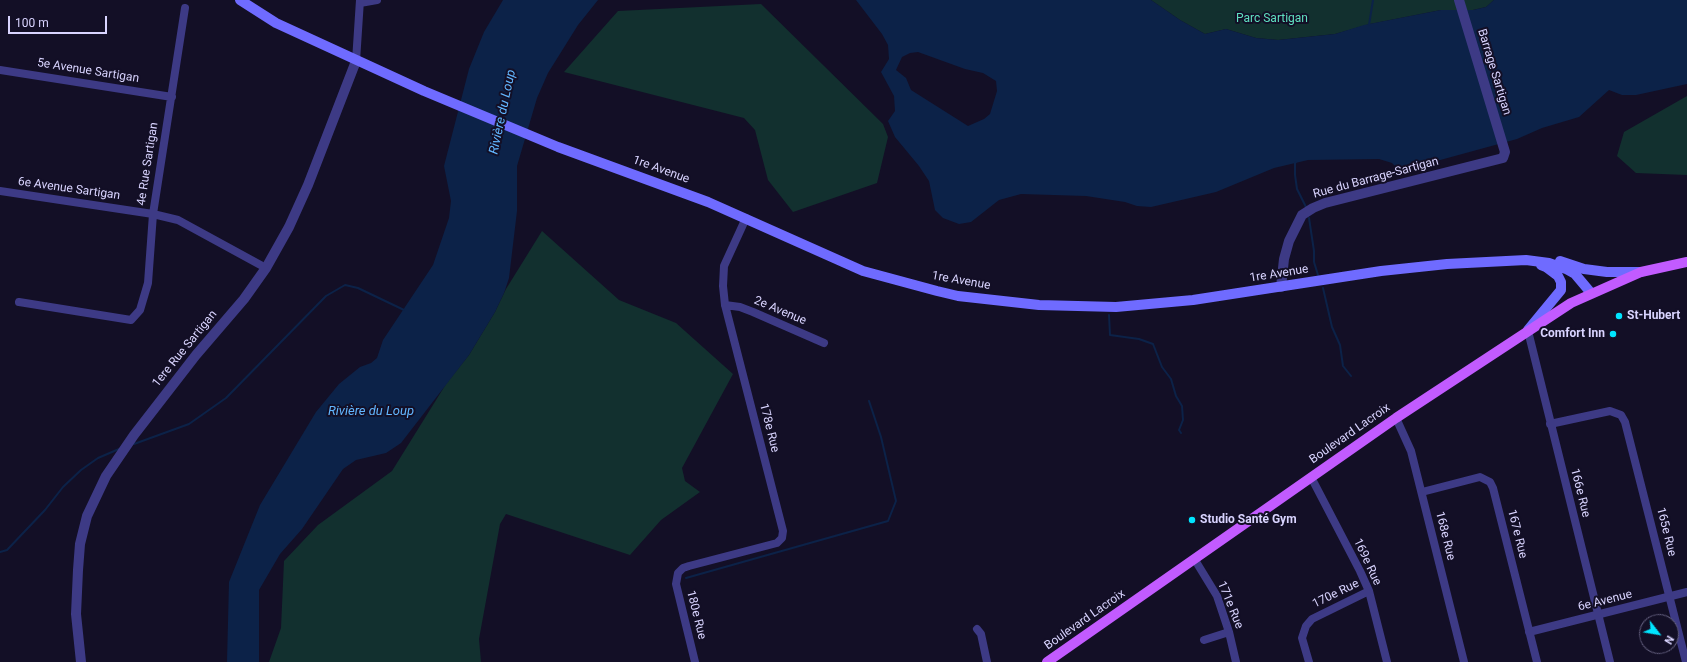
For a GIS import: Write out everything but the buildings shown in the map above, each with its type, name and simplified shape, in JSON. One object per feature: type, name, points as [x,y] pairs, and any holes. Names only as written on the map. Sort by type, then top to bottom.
[{"type":"main road","name":"1re Avenue","points":[[240,0],[276,23],[356,61],[558,147],[708,202],[863,271],[896,281],[958,296],[1039,305],[1116,307],[1193,300],[1381,270],[1447,264],[1526,260],[1549,263],[1566,269],[1575,274],[1591,293]]},
{"type":"main road","points":[[1526,260],[1544,258],[1564,261],[1584,269],[1607,272],[1641,272]]},
{"type":"main road","points":[[1526,260],[1546,267],[1558,276],[1561,282],[1561,290],[1528,331]]},
{"type":"main road","name":"Boulevard Lacroix","points":[[1047,662],[1195,560],[1396,418],[1571,303],[1641,272],[1687,262]]},
{"type":"street","points":[[356,61],[360,2],[377,0]]},
{"type":"street","name":"Barrage Sartigan","points":[[1459,0],[1505,152]]},
{"type":"street","name":"4e Rue Sartigan","points":[[18,302],[131,320],[140,310],[148,283],[153,214],[172,97],[184,8]]},
{"type":"street","name":"1ere Rue Sartigan","points":[[81,662],[76,614],[80,544],[87,516],[102,483],[134,435],[196,355],[244,299],[266,268],[289,227],[308,185],[356,61]]},
{"type":"street","name":"5e Avenue Sartigan","points":[[0,70],[172,97]]},
{"type":"street","name":"Rue du Barrage-Sartigan","points":[[1281,287],[1284,259],[1289,241],[1302,215],[1313,208],[1325,203],[1500,160],[1503,158],[1505,152]]},
{"type":"street","name":"6e Avenue Sartigan","points":[[0,191],[153,214],[178,220],[266,268]]},
{"type":"street","name":"178e Rue","points":[[678,573],[683,568],[689,566],[766,547],[777,543],[782,538],[782,531],[726,306],[724,266],[746,218]]},
{"type":"street","name":"2e Avenue","points":[[726,306],[740,307],[824,343]]},
{"type":"street","name":"166e Rue","points":[[1528,331],[1610,662]]},
{"type":"street","name":"165e Rue","points":[[1550,424],[1603,412],[1615,412],[1621,415],[1626,422],[1686,662]]},
{"type":"street","name":"168e Rue","points":[[1396,418],[1411,451],[1464,662]]},
{"type":"street","name":"167e Rue","points":[[1422,492],[1480,477],[1490,482],[1493,488],[1537,662]]},
{"type":"street","name":"169e Rue","points":[[1311,478],[1369,591],[1387,662]]},
{"type":"street","name":"171e Rue","points":[[1195,560],[1217,596],[1229,632],[1236,662]]},
{"type":"street","name":"180e Rue","points":[[678,573],[676,584],[695,662]]},
{"type":"street","name":"170e Rue","points":[[1309,662],[1302,638],[1306,626],[1312,620],[1369,591]]},
{"type":"street","name":"6e Avenue","points":[[1529,632],[1687,592]]},
{"type":"street","points":[[977,630],[981,634],[987,662]]},
{"type":"street","points":[[1204,640],[1229,632]]},
{"type":"green space","name":"Parc Sartigan","points":[[1151,0],[1494,0],[1486,7],[1473,10],[1441,10],[1370,24],[1335,34],[1278,40],[1256,38],[1226,29],[1205,34],[1180,20]]},
{"type":"green space","points":[[761,4],[883,124],[888,137],[877,183],[793,212],[768,180],[755,130],[744,118],[564,72],[618,11]]},
{"type":"green space","points":[[1687,96],[1687,175],[1636,173],[1617,156],[1624,132]]},
{"type":"green space","points":[[542,231],[619,300],[676,323],[733,374],[682,468],[685,481],[700,492],[661,520],[630,555],[506,514],[500,524],[479,639],[481,662],[269,662],[281,628],[284,561],[318,525],[392,471],[446,384],[469,355],[495,312],[506,289]]},
{"type":"water","name":"Rivière du Loup","points":[[503,0],[598,0],[578,25],[548,73],[537,98],[517,166],[517,211],[509,278],[504,293],[495,312],[469,355],[401,443],[386,453],[356,460],[343,469],[302,529],[280,554],[259,590],[259,662],[227,662],[229,582],[260,505],[316,412],[339,384],[360,367],[371,363],[377,358],[383,340],[433,265],[449,218],[451,201],[444,166],[469,69],[484,32]]},
{"type":"water","points":[[856,0],[1151,0],[1180,20],[1205,34],[1226,29],[1256,38],[1278,40],[1335,34],[1364,25],[1441,10],[1473,10],[1486,7],[1494,0],[1687,0],[1687,84],[1636,95],[1622,95],[1609,90],[1579,117],[1542,128],[1517,139],[1400,171],[1392,163],[1379,159],[1308,160],[1274,168],[1216,192],[1151,207],[1137,206],[1125,202],[1086,196],[1021,194],[999,200],[971,222],[959,224],[943,218],[935,210],[929,181],[919,166],[895,137],[888,121],[895,111],[894,96],[881,72],[889,59],[888,45],[882,34]],"holes":[[[918,52],[965,69],[983,73],[996,81],[997,91],[990,114],[984,119],[968,126],[911,90],[906,78],[896,70],[902,57],[910,53]]]},
{"type":"waterway","points":[[1369,25],[1373,0]]},
{"type":"waterway","points":[[1296,162],[1295,175],[1297,189],[1306,207]]},
{"type":"waterway","points":[[1309,218],[1314,251],[1314,262],[1318,275]]},
{"type":"waterway","points":[[134,444],[189,424],[226,398],[326,296],[345,285],[358,288],[404,310]]},
{"type":"waterway","points":[[1323,288],[1332,327],[1340,345],[1343,366],[1351,376]]},
{"type":"waterway","points":[[1109,315],[1110,335],[1139,339],[1153,344],[1162,367],[1171,379],[1176,396],[1182,406],[1183,420],[1179,430],[1181,433]]},
{"type":"waterway","points":[[686,578],[888,521],[896,501],[881,437],[869,401]]},
{"type":"waterway","points":[[0,552],[7,550],[45,510],[63,487],[81,470],[98,458],[119,449]]},
{"type":"place","name":"St-Hubert","points":[[1619,316]]},
{"type":"place","name":"Comfort Inn","points":[[1613,334]]},
{"type":"place","name":"Studio Santé Gym","points":[[1192,520]]}]
